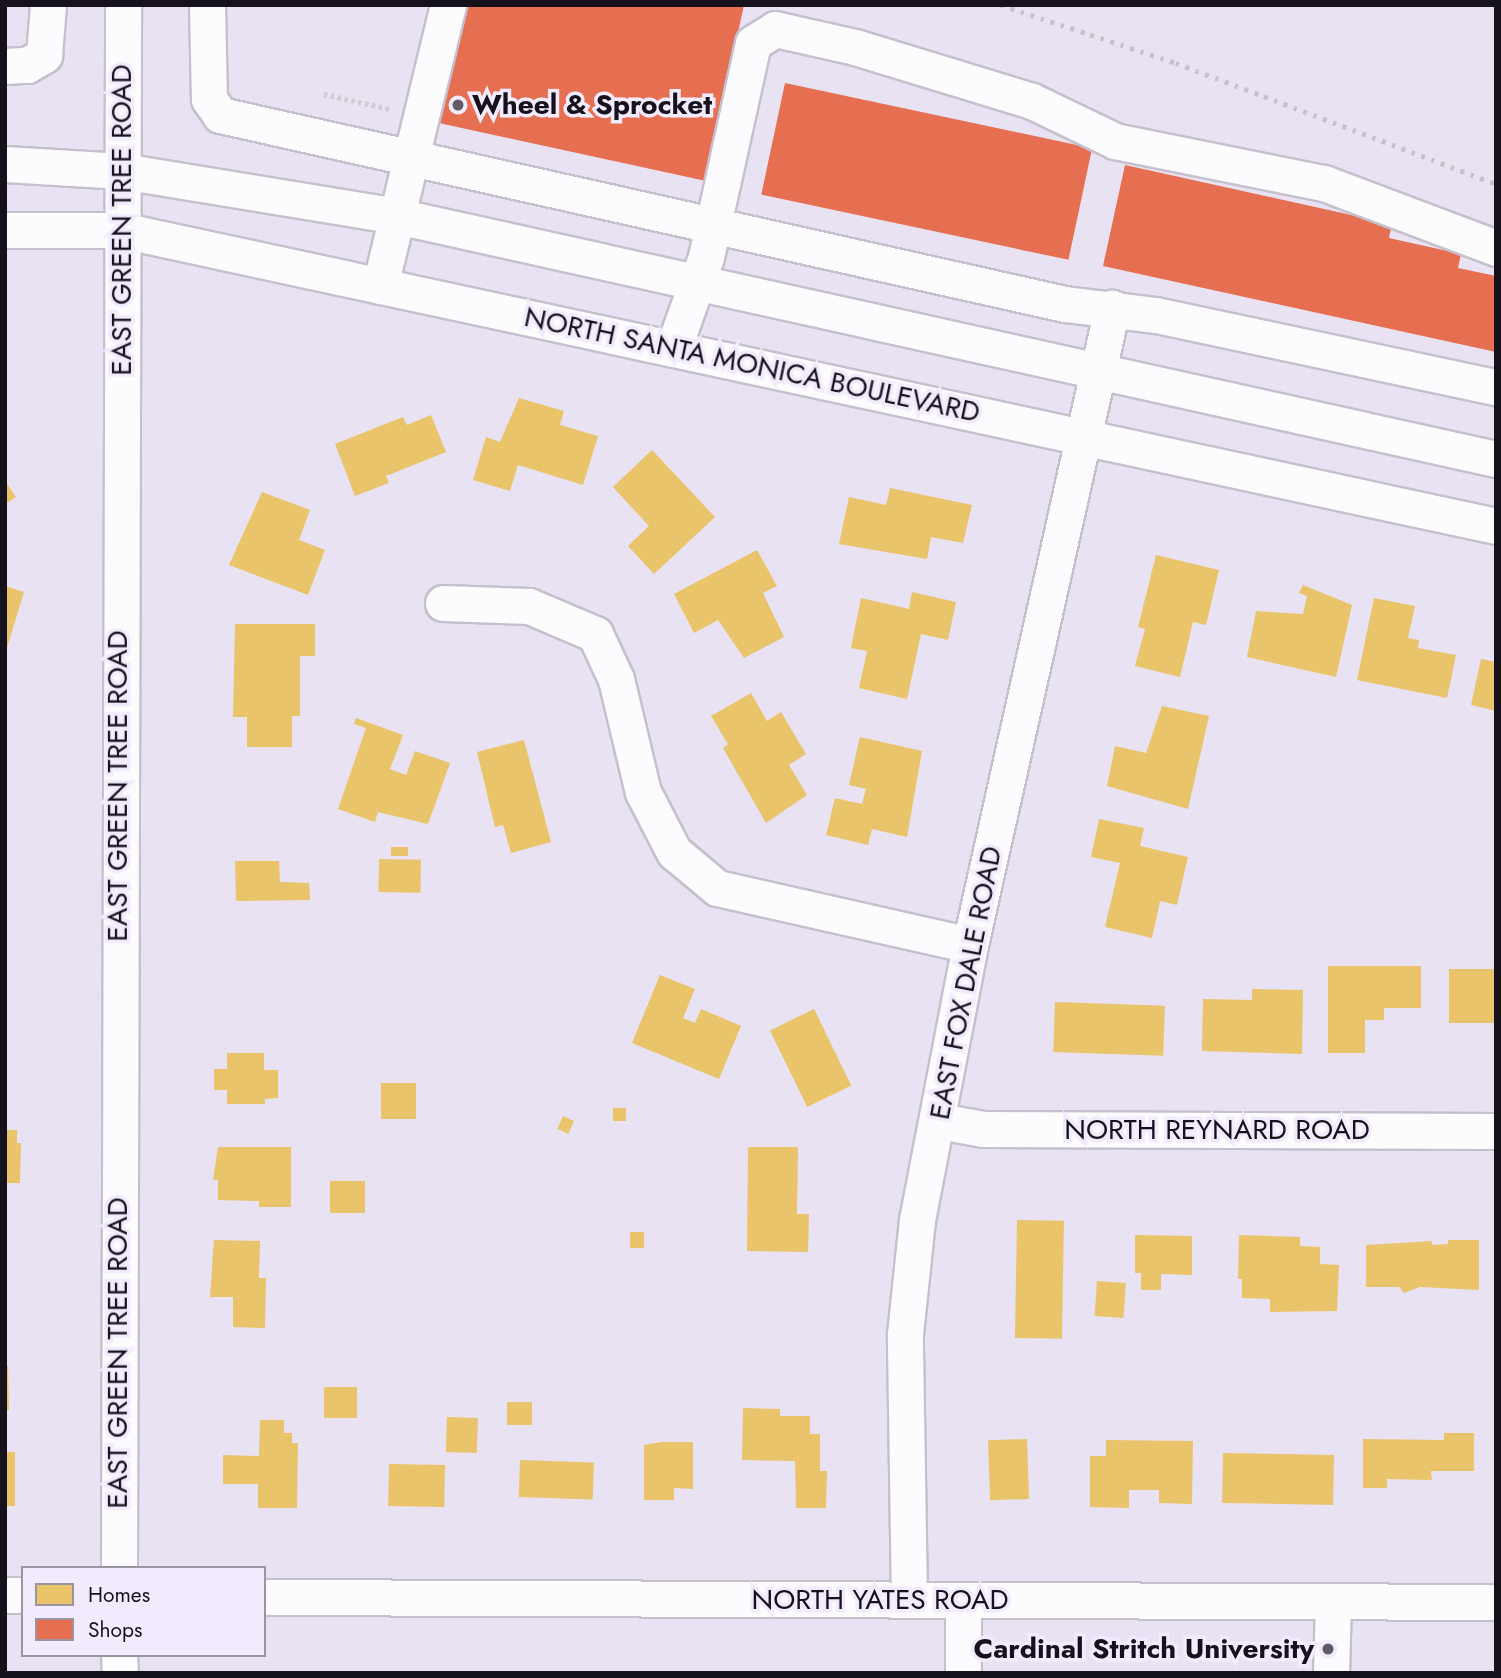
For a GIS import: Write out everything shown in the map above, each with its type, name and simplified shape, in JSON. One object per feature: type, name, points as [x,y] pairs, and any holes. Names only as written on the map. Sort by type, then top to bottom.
[{"type":"street","points":[[5,66],[27,65],[44,55],[48,5]]},
{"type":"street","name":"EAST GREEN TREE ROAD","points":[[119,1566],[123,5]]},
{"type":"street","points":[[207,5],[209,99],[220,115],[1065,304],[1112,308],[1496,387]]},
{"type":"street","points":[[380,286],[448,5]]},
{"type":"street","points":[[673,349],[713,225],[753,43],[768,17],[855,47],[1031,101],[1115,141],[1324,183],[1496,248]]},
{"type":"street","points":[[5,164],[122,171],[397,216],[1097,374],[1496,459]]},
{"type":"street","name":"NORTH SANTA MONICA BOULEVARD","points":[[5,230],[121,230],[1496,526]]},
{"type":"street","name":"EAST FOX DALE ROAD","points":[[909,1600],[905,1334],[917,1220],[939,1121],[970,945],[1086,437],[1112,308]]},
{"type":"street","points":[[443,603],[529,606],[595,635],[616,679],[643,792],[674,852],[717,888],[970,945]]},
{"type":"street","name":"NORTH REYNARD ROAD","points":[[939,1121],[983,1129],[1496,1131]]},
{"type":"street","name":"NORTH YATES ROAD","points":[[266,1597],[1496,1602]]},
{"type":"street","points":[[963,1601],[963,1673]]},
{"type":"street","points":[[1331,1673],[1333,1602]]},
{"type":"path","points":[[324,94],[423,116]]},
{"type":"building: Homes","points":[[519,398],[564,411],[560,425],[598,436],[583,485],[518,465],[510,491],[473,480],[486,437],[500,442]]},
{"type":"building: Homes","points":[[431,415],[446,452],[386,476],[389,483],[355,496],[335,444],[403,417],[407,425]]},
{"type":"building: Homes","points":[[652,450],[715,517],[654,574],[628,546],[649,526],[613,487]]},
{"type":"building: Homes","points":[[5,481],[16,497],[5,504]]},
{"type":"building: Homes","points":[[890,488],[972,505],[963,543],[931,537],[927,559],[839,544],[849,497],[886,505]]},
{"type":"building: Homes","points":[[262,492],[310,510],[299,540],[325,550],[308,595],[229,565]]},
{"type":"building: Homes","points":[[757,550],[777,586],[763,593],[784,637],[744,658],[718,620],[694,633],[674,594]]},
{"type":"building: Homes","points":[[1156,555],[1219,570],[1206,625],[1193,622],[1180,677],[1135,666],[1145,629],[1138,627]]},
{"type":"building: Homes","points":[[1303,585],[1352,605],[1336,677],[1247,657],[1256,611],[1303,614],[1307,596],[1299,593]]},
{"type":"building: Homes","points":[[5,586],[24,592],[6,651],[5,651]]},
{"type":"building: Homes","points":[[912,592],[956,602],[948,640],[921,634],[907,699],[859,688],[867,651],[851,648],[861,598],[909,609]]},
{"type":"building: Homes","points":[[1374,598],[1415,606],[1408,638],[1419,640],[1418,648],[1456,655],[1447,698],[1357,680]]},
{"type":"building: Homes","points":[[235,624],[315,624],[315,656],[300,656],[300,716],[292,716],[292,747],[247,747],[247,717],[233,717]]},
{"type":"building: Homes","points":[[1481,659],[1496,662],[1496,711],[1471,705]]},
{"type":"building: Homes","points":[[751,693],[767,721],[781,712],[806,754],[789,765],[807,795],[766,823],[723,748],[728,744],[711,716]]},
{"type":"building: Homes","points":[[1162,706],[1209,716],[1188,809],[1107,786],[1115,746],[1146,753]]},
{"type":"building: Homes","points":[[356,718],[403,735],[390,769],[406,775],[415,751],[450,763],[428,824],[378,812],[375,822],[338,809],[366,728],[354,724]]},
{"type":"building: Homes","points":[[860,737],[922,751],[907,837],[872,829],[868,845],[826,835],[835,798],[862,804],[866,789],[849,785]]},
{"type":"building: Homes","points":[[524,740],[551,842],[511,853],[503,825],[495,827],[477,752]]},
{"type":"building: Homes","points":[[1099,819],[1144,828],[1140,846],[1188,857],[1177,905],[1160,901],[1152,938],[1105,927],[1120,863],[1091,857]]},
{"type":"building: Homes","points":[[391,847],[408,847],[408,856],[391,856]]},
{"type":"building: Homes","points":[[379,859],[421,860],[420,893],[378,892]]},
{"type":"building: Homes","points":[[235,861],[279,861],[280,882],[309,883],[310,900],[236,901]]},
{"type":"building: Homes","points":[[1328,966],[1421,966],[1421,1008],[1384,1008],[1384,1020],[1365,1020],[1365,1053],[1328,1053]]},
{"type":"building: Homes","points":[[1449,969],[1496,969],[1496,1023],[1449,1023]]},
{"type":"building: Homes","points":[[660,975],[695,989],[683,1018],[695,1023],[701,1009],[741,1026],[719,1079],[632,1043]]},
{"type":"building: Homes","points":[[1252,989],[1303,990],[1302,1054],[1202,1051],[1203,999],[1252,1000]]},
{"type":"building: Homes","points":[[1055,1002],[1165,1006],[1163,1056],[1053,1052]]},
{"type":"building: Homes","points":[[814,1009],[851,1085],[807,1107],[770,1030]]},
{"type":"building: Homes","points":[[227,1053],[264,1053],[264,1070],[278,1070],[278,1098],[265,1099],[265,1104],[227,1104],[227,1090],[214,1090],[214,1069],[227,1069]]},
{"type":"building: Homes","points":[[381,1083],[416,1083],[416,1119],[381,1119]]},
{"type":"building: Homes","points":[[613,1108],[626,1108],[626,1121],[613,1121]]},
{"type":"building: Homes","points":[[563,1116],[574,1121],[568,1134],[557,1129]]},
{"type":"building: Homes","points":[[5,1130],[17,1130],[17,1143],[21,1143],[20,1183],[5,1183]]},
{"type":"building: Homes","points":[[218,1147],[291,1147],[291,1207],[259,1207],[259,1201],[218,1200],[218,1180],[213,1180]]},
{"type":"building: Homes","points":[[748,1147],[798,1147],[797,1214],[809,1214],[808,1252],[747,1251]]},
{"type":"building: Homes","points":[[330,1181],[365,1181],[365,1213],[330,1213]]},
{"type":"building: Homes","points":[[1017,1220],[1064,1221],[1062,1339],[1015,1338]]},
{"type":"building: Homes","points":[[630,1232],[644,1232],[644,1248],[630,1248]]},
{"type":"building: Homes","points":[[1135,1235],[1192,1236],[1192,1275],[1161,1274],[1161,1290],[1141,1290],[1141,1273],[1135,1273]]},
{"type":"building: Homes","points":[[1239,1235],[1300,1237],[1300,1246],[1320,1247],[1320,1264],[1339,1265],[1337,1311],[1270,1312],[1270,1299],[1242,1298],[1242,1279],[1238,1279]]},
{"type":"building: Homes","points":[[214,1240],[260,1241],[259,1278],[266,1278],[265,1328],[233,1327],[233,1297],[210,1297]]},
{"type":"building: Homes","points":[[1448,1240],[1479,1240],[1479,1290],[1420,1287],[1404,1293],[1399,1287],[1366,1287],[1366,1245],[1432,1241],[1432,1245],[1448,1244]]},
{"type":"building: Homes","points":[[1097,1281],[1126,1283],[1123,1318],[1095,1316]]},
{"type":"building: Homes","points":[[5,1366],[8,1366],[9,1410],[5,1410]]},
{"type":"building: Homes","points":[[324,1387],[357,1387],[357,1418],[324,1418]]},
{"type":"building: Homes","points":[[507,1402],[532,1402],[532,1425],[507,1425]]},
{"type":"building: Homes","points":[[743,1408],[780,1409],[780,1416],[810,1416],[810,1434],[820,1434],[820,1471],[827,1471],[826,1508],[796,1508],[795,1461],[742,1460]]},
{"type":"building: Homes","points":[[447,1417],[478,1418],[477,1453],[446,1452]]},
{"type":"building: Homes","points":[[260,1420],[284,1420],[284,1433],[292,1433],[292,1443],[298,1443],[297,1508],[258,1508],[258,1484],[223,1484],[223,1455],[259,1456]]},
{"type":"building: Homes","points":[[1444,1433],[1474,1433],[1474,1471],[1431,1471],[1432,1480],[1387,1479],[1387,1488],[1363,1488],[1363,1439],[1444,1440]]},
{"type":"building: Homes","points":[[1027,1439],[1029,1499],[990,1500],[988,1440]]},
{"type":"building: Homes","points":[[1106,1440],[1193,1441],[1192,1504],[1159,1503],[1159,1490],[1129,1490],[1129,1508],[1090,1507],[1090,1456],[1106,1456]]},
{"type":"building: Homes","points":[[693,1442],[693,1489],[674,1488],[674,1500],[644,1500],[644,1445]]},
{"type":"building: Homes","points":[[5,1452],[15,1452],[15,1506],[5,1506]]},
{"type":"building: Homes","points":[[1223,1453],[1334,1455],[1333,1505],[1222,1503]]},
{"type":"building: Homes","points":[[520,1460],[594,1463],[593,1500],[519,1497]]},
{"type":"building: Homes","points":[[389,1464],[445,1465],[444,1507],[388,1506]]},
{"type":"building: Shops","points":[[465,5],[744,5],[706,181],[439,123]]},
{"type":"building: Shops","points":[[785,83],[1092,148],[1068,260],[761,195]]},
{"type":"building: Shops","points":[[1125,165],[1392,224],[1389,238],[1461,254],[1458,268],[1496,276],[1496,352],[1103,266]]},
{"type":"railway","points":[[1001,5],[1176,63],[1496,184]]},
{"type":"place","name":"Wheel & Sprocket","points":[[458,105]]},
{"type":"place","name":"Cardinal Stritch University","points":[[1328,1649]]}]
